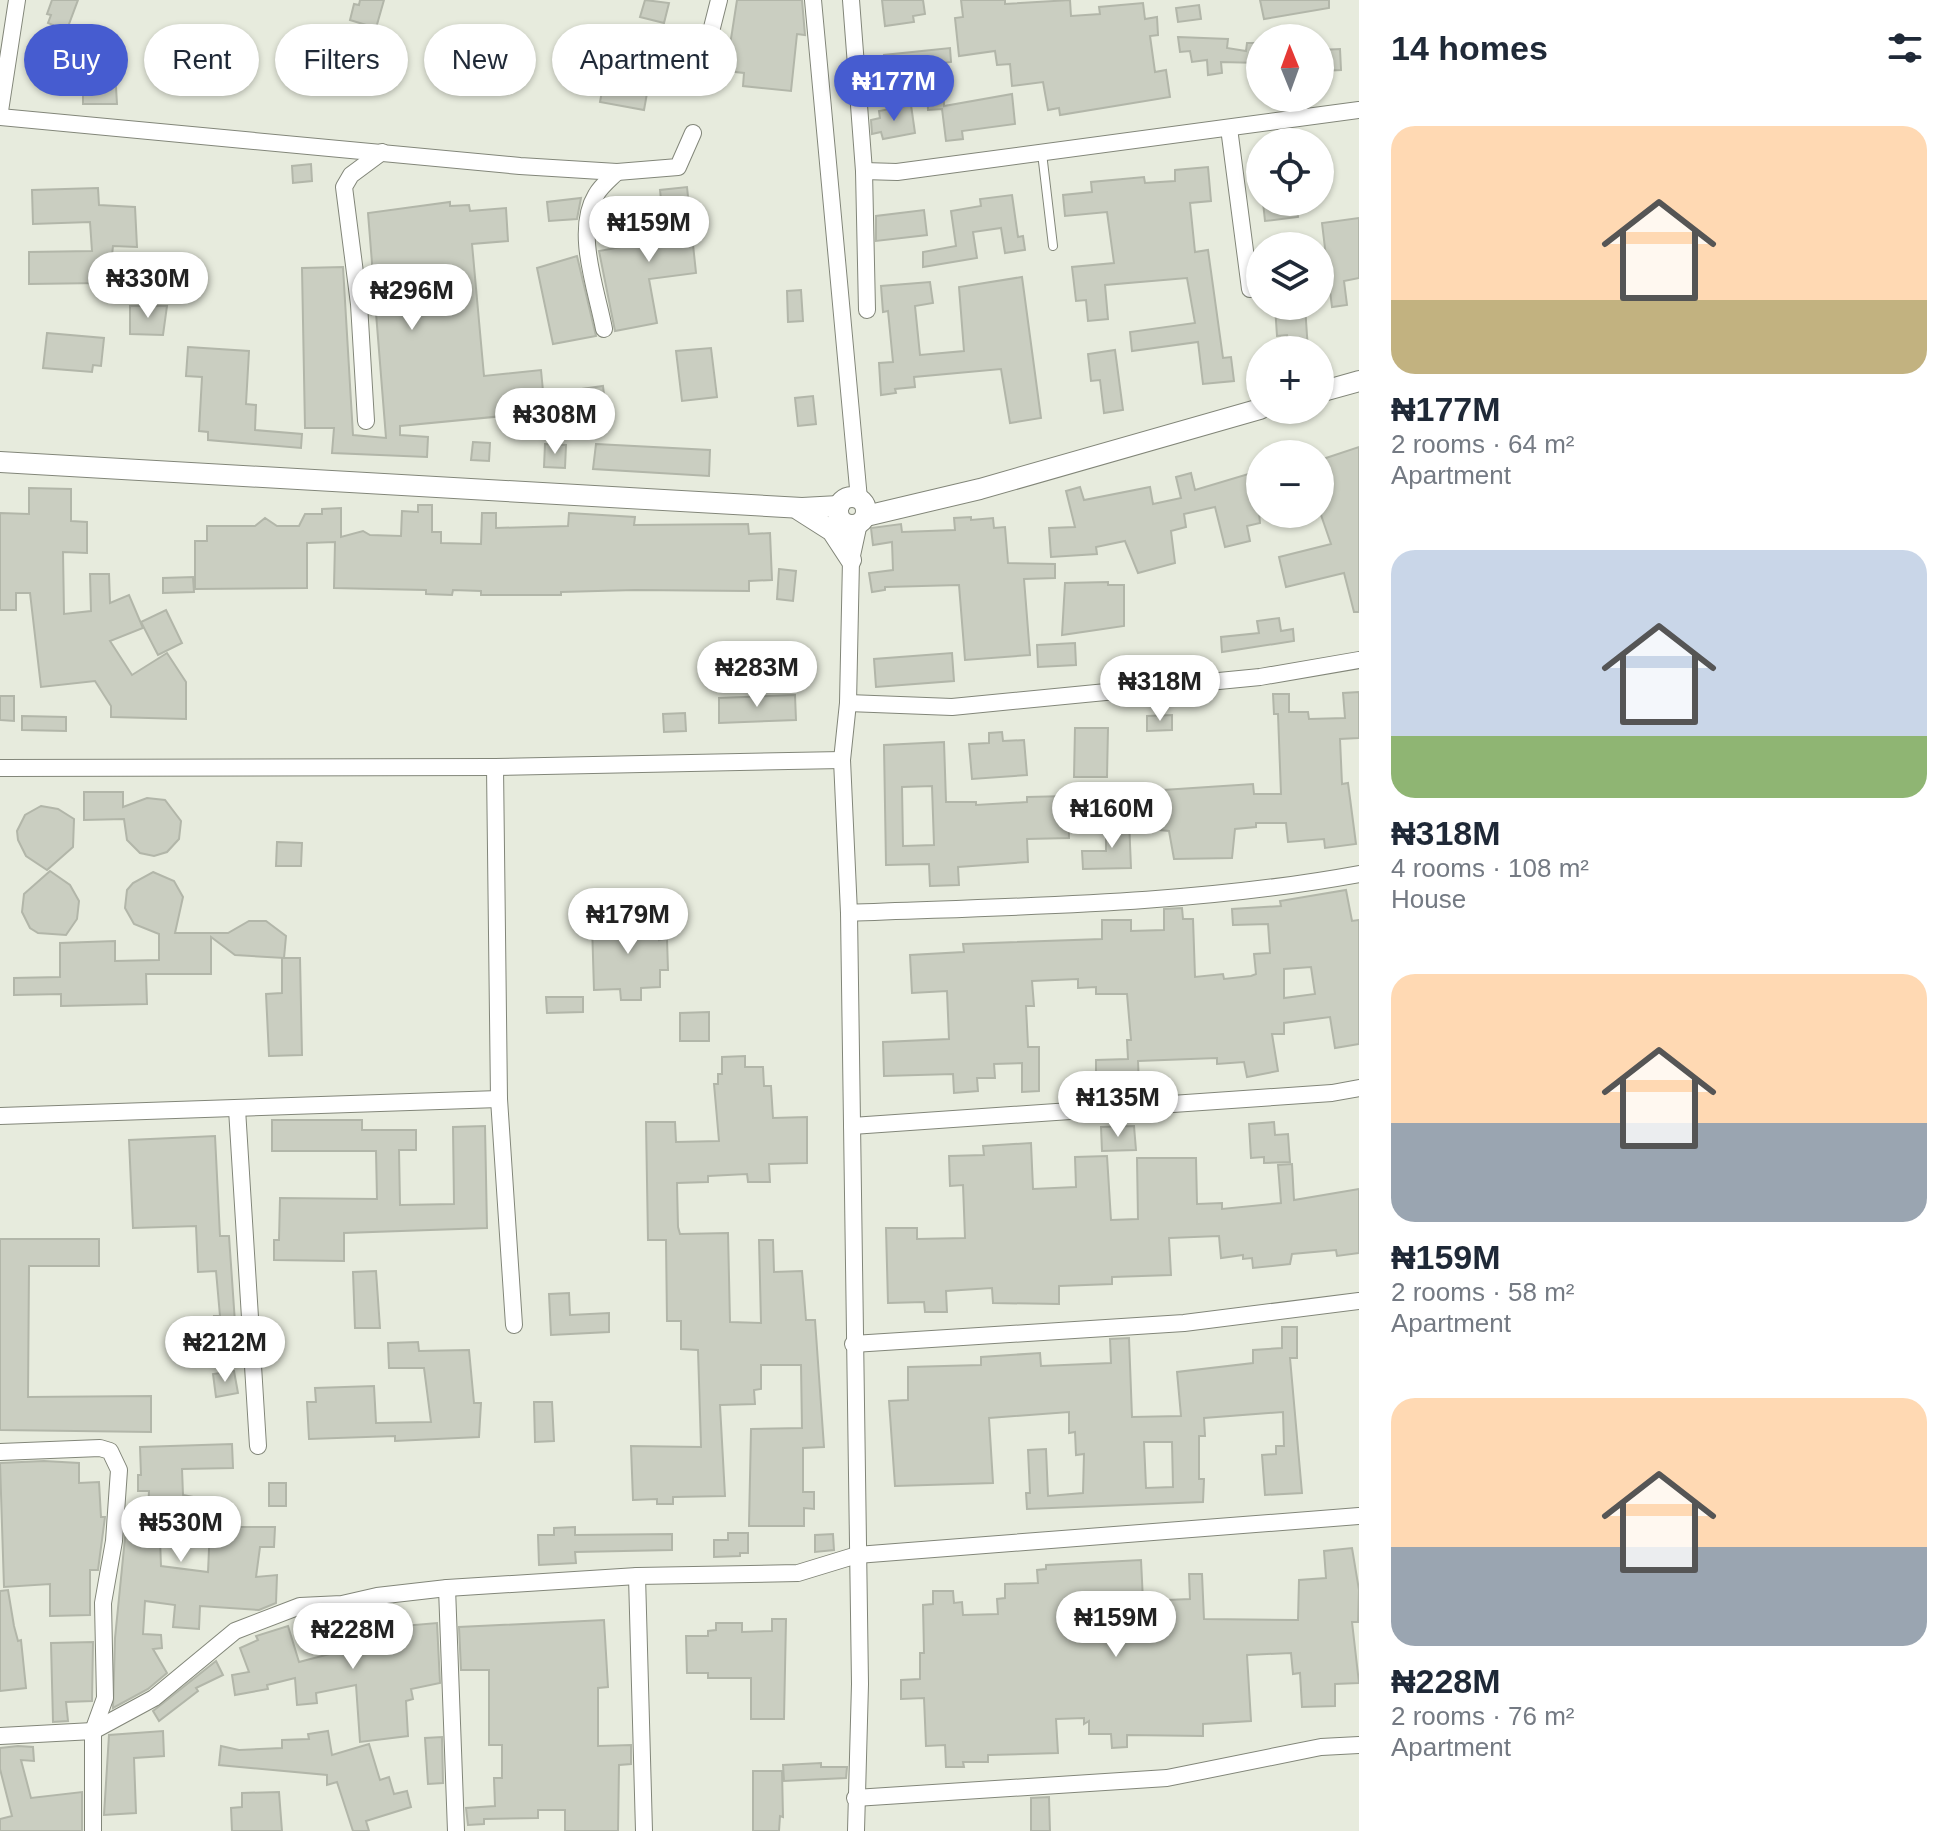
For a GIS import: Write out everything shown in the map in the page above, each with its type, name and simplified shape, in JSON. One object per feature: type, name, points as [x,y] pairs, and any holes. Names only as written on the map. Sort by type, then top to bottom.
[{"type":"street","points":[[0,111],[17,0]]},
{"type":"street","points":[[713,24],[719,0]]},
{"type":"street","points":[[813,0],[854,461],[848,703],[842,760],[849,913],[860,1684],[856,1831]]},
{"type":"street","points":[[851,0],[864,171],[867,310]]},
{"type":"street","points":[[864,171],[897,172],[1359,110]]},
{"type":"street","points":[[0,117],[617,172],[678,167],[693,133]]},
{"type":"street","points":[[1229,128],[1246,258]]},
{"type":"street","points":[[366,421],[359,304],[344,187],[351,175],[382,152]]},
{"type":"street","points":[[604,329],[589,243],[589,214],[596,194],[617,172]]},
{"type":"street","points":[[1334,388],[1359,381]]},
{"type":"street","points":[[0,462],[26,466],[852,511],[894,508],[980,489],[1246,413]]},
{"type":"street","points":[[0,471],[26,466]]},
{"type":"street","points":[[799,508],[832,531],[851,558]]},
{"type":"street","points":[[848,703],[952,707],[1260,677],[1359,660]]},
{"type":"street","points":[[0,768],[495,767],[842,760]]},
{"type":"street","points":[[495,767],[499,1099],[514,1325]]},
{"type":"street","points":[[849,913],[1144,902],[1267,890],[1359,874]]},
{"type":"street","points":[[852,1126],[1332,1093],[1359,1088]]},
{"type":"street","points":[[0,1116],[499,1099]]},
{"type":"street","points":[[237,1109],[258,1446]]},
{"type":"street","points":[[853,1344],[1184,1323],[1359,1301]]},
{"type":"street","points":[[0,1452],[100,1448],[110,1451],[119,1470],[114,1541],[103,1603],[105,1698],[93,1731],[93,1831]]},
{"type":"street","points":[[0,1736],[93,1731],[154,1698],[235,1631],[300,1606],[342,1604],[377,1596],[447,1588],[637,1576],[798,1573],[857,1555],[1359,1516]]},
{"type":"street","points":[[637,1576],[644,1831]]},
{"type":"street","points":[[447,1588],[456,1831]]},
{"type":"street","points":[[855,1798],[1167,1778],[1321,1747],[1359,1745]]},
{"type":"lane","points":[[1042,152],[1053,246]]},
{"type":"building","points":[[52,0],[78,0],[69,24],[48,23],[51,15],[47,14]]},
{"type":"building","points":[[360,0],[384,0],[377,24],[350,20],[354,4],[359,5]]},
{"type":"building","points":[[645,0],[669,3],[664,23],[640,17]]},
{"type":"building","points":[[737,0],[802,0],[805,35],[797,34],[791,91],[743,86],[744,73],[737,72],[737,24],[733,24]]},
{"type":"building","points":[[882,0],[923,0],[925,14],[913,16],[914,22],[885,26]]},
{"type":"building","points":[[961,0],[1005,0],[1005,4],[1070,0],[1071,16],[1100,14],[1099,7],[1143,3],[1145,19],[1157,17],[1158,35],[1150,36],[1155,72],[1166,70],[1170,97],[1060,115],[1059,108],[1048,110],[1043,82],[1012,86],[1010,64],[997,65],[995,51],[959,56],[955,18],[963,17]]},
{"type":"building","points":[[1260,0],[1329,0],[1329,8],[1264,19]]},
{"type":"building","points":[[1199,5],[1201,19],[1178,22],[1176,8]]},
{"type":"building","points":[[1178,37],[1228,39],[1227,48],[1246,51],[1246,63],[1221,62],[1222,73],[1208,75],[1207,60],[1192,62],[1190,51],[1180,52]]},
{"type":"building","points":[[950,48],[951,62],[943,63],[944,106],[1012,94],[1015,124],[962,131],[963,139],[946,141],[942,109],[928,110],[927,68],[886,72],[884,55]]},
{"type":"building","points":[[1334,49],[1340,49],[1341,70],[1334,70]]},
{"type":"building","points":[[83,96],[117,96],[117,104],[83,104]]},
{"type":"building","points":[[601,96],[646,96],[644,110],[600,102]]},
{"type":"building","points":[[911,105],[915,133],[883,139],[881,132],[872,134],[871,120],[880,118],[879,111]]},
{"type":"building","points":[[311,164],[312,181],[293,183],[292,166]]},
{"type":"building","points":[[1208,167],[1211,201],[1190,203],[1195,252],[1208,250],[1223,358],[1231,357],[1234,381],[1203,384],[1198,342],[1132,351],[1130,332],[1195,323],[1187,278],[1105,285],[1108,319],[1088,321],[1086,300],[1076,301],[1072,267],[1114,263],[1107,212],[1065,216],[1063,195],[1092,192],[1091,182],[1144,177],[1145,183],[1175,181],[1175,170]]},
{"type":"building","points":[[687,187],[696,273],[649,279],[657,323],[615,331],[599,251],[665,239],[660,190]]},
{"type":"building","points":[[98,188],[99,205],[135,207],[137,247],[113,246],[111,265],[100,265],[100,283],[29,284],[29,252],[92,251],[90,222],[33,224],[32,190]]},
{"type":"building","points":[[1012,195],[1018,237],[1023,236],[1025,250],[1005,253],[1001,228],[973,232],[977,258],[923,267],[923,252],[956,246],[951,211],[981,206],[980,199]]},
{"type":"building","points":[[581,198],[577,219],[549,221],[547,202]]},
{"type":"building","points":[[450,202],[450,206],[469,205],[470,211],[506,208],[508,241],[472,244],[484,376],[541,370],[545,412],[400,426],[400,435],[428,437],[427,457],[332,453],[334,428],[305,428],[302,268],[343,267],[353,435],[386,438],[368,213]]},
{"type":"building","points":[[924,210],[927,235],[876,241],[876,216]]},
{"type":"building","points":[[1264,216],[1298,216],[1298,217],[1265,221]]},
{"type":"building","points":[[1359,218],[1359,278],[1344,281],[1347,305],[1334,307],[1334,232],[1323,232],[1322,223]]},
{"type":"building","points":[[577,256],[596,336],[553,344],[537,268]]},
{"type":"building","points":[[1022,277],[1041,418],[1010,423],[1001,369],[914,377],[915,387],[895,389],[896,393],[881,395],[879,363],[893,362],[888,311],[883,312],[881,286],[930,282],[933,303],[915,306],[920,355],[964,351],[959,287]]},
{"type":"building","points":[[801,290],[803,321],[788,322],[787,291]]},
{"type":"building","points":[[130,306],[167,306],[163,335],[130,334]]},
{"type":"building","points":[[1276,320],[1306,320],[1307,336],[1277,336]]},
{"type":"building","points":[[47,333],[104,338],[101,366],[93,365],[92,372],[43,368]]},
{"type":"building","points":[[188,347],[249,351],[246,404],[256,405],[255,430],[302,434],[301,448],[208,440],[208,432],[199,431],[202,377],[186,376]]},
{"type":"building","points":[[711,348],[717,397],[682,401],[676,351]]},
{"type":"building","points":[[1115,350],[1123,410],[1104,413],[1100,380],[1091,381],[1088,354]]},
{"type":"building","points":[[603,386],[606,411],[578,415],[574,390]]},
{"type":"building","points":[[813,396],[816,424],[798,426],[795,398]]},
{"type":"building","points":[[473,442],[490,443],[489,461],[471,460]]},
{"type":"building","points":[[545,444],[566,445],[565,468],[544,467]]},
{"type":"building","points":[[596,444],[710,450],[709,476],[593,469]]},
{"type":"building","points":[[1359,447],[1359,612],[1354,612],[1344,573],[1286,587],[1279,557],[1331,544],[1326,528],[1334,528],[1334,455]]},
{"type":"building","points":[[1191,473],[1195,490],[1246,475],[1246,528],[1250,541],[1225,547],[1215,507],[1184,514],[1186,527],[1171,531],[1175,563],[1138,573],[1125,541],[1096,547],[1097,554],[1051,557],[1049,528],[1075,527],[1066,491],[1080,487],[1084,500],[1150,487],[1153,504],[1181,498],[1176,477]]},
{"type":"building","points":[[29,488],[71,489],[71,521],[87,522],[87,553],[63,552],[64,614],[91,611],[90,574],[109,574],[110,603],[129,595],[143,628],[110,641],[132,675],[167,653],[186,682],[186,719],[111,717],[111,706],[95,681],[41,687],[30,593],[16,593],[16,610],[0,610],[0,513],[29,514]]},
{"type":"building","points":[[418,505],[432,505],[432,532],[441,532],[441,543],[481,544],[482,513],[496,513],[496,528],[568,526],[569,513],[635,517],[634,525],[748,524],[749,534],[770,533],[772,580],[749,581],[749,591],[635,590],[561,592],[561,595],[481,595],[481,591],[453,590],[452,595],[426,594],[426,590],[334,588],[335,542],[307,543],[307,588],[195,589],[195,541],[207,541],[207,526],[255,526],[265,518],[277,526],[299,526],[305,514],[322,514],[322,509],[341,508],[341,537],[363,531],[370,535],[401,536],[402,511],[418,512]]},
{"type":"building","points":[[971,517],[971,520],[993,518],[994,528],[1005,527],[1008,563],[1055,564],[1055,578],[1024,579],[1030,655],[965,660],[959,585],[885,587],[885,590],[872,592],[869,573],[893,570],[892,542],[873,545],[871,528],[901,524],[902,532],[955,530],[954,518]]},
{"type":"building","points":[[779,569],[796,571],[793,601],[777,599]]},
{"type":"building","points":[[193,577],[194,592],[163,593],[163,578]]},
{"type":"building","points":[[1108,582],[1108,585],[1124,585],[1124,626],[1062,635],[1065,583]]},
{"type":"building","points":[[166,610],[182,643],[158,655],[141,622]]},
{"type":"building","points":[[1279,618],[1281,631],[1293,629],[1294,641],[1222,652],[1221,637],[1259,633],[1257,621]]},
{"type":"building","points":[[1075,643],[1076,665],[1038,667],[1037,645]]},
{"type":"building","points":[[952,653],[954,681],[876,687],[874,659]]},
{"type":"building","points":[[1359,692],[1359,738],[1340,739],[1342,784],[1348,783],[1356,844],[1325,848],[1324,839],[1288,842],[1286,823],[1256,823],[1256,827],[1235,829],[1232,858],[1174,859],[1169,831],[1150,829],[1148,791],[1253,784],[1254,794],[1281,794],[1278,714],[1274,714],[1273,694],[1289,694],[1289,712],[1308,712],[1309,719],[1345,718],[1343,693]]},
{"type":"building","points":[[795,695],[796,720],[719,723],[719,698]]},
{"type":"building","points":[[0,696],[14,696],[14,721],[0,720]]},
{"type":"building","points":[[685,713],[686,731],[664,732],[663,714]]},
{"type":"building","points":[[1172,715],[1172,730],[1147,731],[1147,716]]},
{"type":"building","points":[[22,716],[66,717],[66,731],[22,730]]},
{"type":"building","points":[[1075,728],[1108,728],[1107,777],[1074,777]]},
{"type":"building","points":[[1002,732],[1003,741],[1024,740],[1027,775],[972,779],[969,744],[989,743],[989,733]]},
{"type":"building","points":[[944,742],[946,802],[976,802],[976,805],[1027,802],[1027,797],[1068,796],[1069,838],[1027,839],[1028,862],[958,867],[959,885],[930,886],[929,864],[886,865],[884,745]],"holes":[[[932,786],[934,845],[903,846],[902,787]]]},
{"type":"building","points":[[84,792],[123,792],[123,807],[147,798],[165,800],[181,821],[179,839],[167,852],[154,856],[140,853],[127,840],[124,819],[84,820]]},
{"type":"building","points":[[41,806],[58,809],[74,819],[73,847],[47,870],[26,856],[17,831],[25,815]]},
{"type":"building","points":[[1116,820],[1129,820],[1131,868],[1083,869],[1082,851],[1106,851],[1106,832],[1117,832]]},
{"type":"building","points":[[277,842],[302,843],[301,866],[276,866]]},
{"type":"building","points":[[50,871],[70,885],[79,901],[77,919],[66,935],[38,933],[30,928],[22,912],[24,894]]},
{"type":"building","points":[[153,872],[174,881],[183,897],[175,933],[228,933],[249,921],[266,921],[286,936],[284,958],[235,955],[211,937],[211,974],[146,974],[147,1004],[61,1006],[61,994],[14,995],[14,978],[60,977],[60,943],[115,941],[115,961],[159,960],[159,934],[134,924],[125,908],[127,890]]},
{"type":"building","points":[[1346,890],[1352,921],[1359,920],[1359,1044],[1335,1048],[1330,1017],[1284,1023],[1284,1034],[1272,1034],[1278,1071],[1247,1077],[1244,1062],[1217,1064],[1217,1058],[1138,1061],[1139,1087],[1125,1087],[1125,1081],[1096,1082],[1096,1060],[1128,1059],[1127,1040],[1131,1040],[1127,994],[1096,994],[1096,987],[1078,988],[1078,979],[1032,981],[1034,1006],[1026,1006],[1028,1047],[1039,1047],[1039,1091],[1022,1092],[1022,1063],[994,1064],[995,1078],[977,1078],[978,1091],[954,1093],[953,1074],[884,1076],[883,1042],[949,1039],[947,991],[912,993],[910,955],[964,952],[963,944],[1102,939],[1102,920],[1131,920],[1131,931],[1164,930],[1164,909],[1182,908],[1183,919],[1193,919],[1195,977],[1223,974],[1224,979],[1251,976],[1256,974],[1254,954],[1270,953],[1268,924],[1233,925],[1232,909],[1281,906],[1280,901]],"holes":[[[1311,967],[1315,994],[1284,998],[1284,969]]]},
{"type":"building","points":[[621,910],[640,910],[641,922],[659,922],[659,940],[667,939],[668,970],[660,970],[660,987],[641,988],[641,1000],[621,1000],[620,989],[594,990],[592,924],[621,923]]},
{"type":"building","points":[[282,958],[300,958],[302,1055],[269,1056],[266,994],[282,993]]},
{"type":"building","points":[[546,997],[583,997],[583,1012],[547,1013]]},
{"type":"building","points":[[709,1012],[709,1041],[680,1041],[680,1013]]},
{"type":"building","points":[[745,1056],[745,1067],[763,1067],[764,1086],[771,1086],[773,1118],[807,1117],[807,1163],[769,1164],[770,1182],[748,1182],[747,1174],[708,1176],[708,1182],[677,1183],[678,1227],[680,1234],[728,1233],[730,1322],[761,1323],[759,1240],[773,1240],[774,1272],[802,1271],[806,1320],[815,1320],[824,1447],[803,1448],[803,1492],[814,1492],[814,1509],[804,1508],[804,1526],[749,1526],[751,1429],[802,1428],[801,1365],[761,1365],[761,1389],[754,1390],[755,1404],[720,1405],[725,1496],[673,1497],[673,1504],[657,1504],[657,1499],[633,1500],[631,1446],[701,1447],[698,1350],[681,1349],[681,1321],[667,1321],[666,1240],[648,1240],[646,1122],[675,1122],[676,1142],[719,1141],[714,1084],[718,1084],[718,1074],[722,1074],[722,1057]]},
{"type":"building","points":[[272,1120],[362,1120],[362,1130],[416,1130],[416,1150],[399,1150],[400,1205],[454,1204],[453,1127],[485,1126],[487,1228],[344,1233],[344,1261],[274,1260],[274,1240],[279,1240],[280,1198],[377,1199],[376,1151],[272,1151]]},
{"type":"building","points":[[1274,1122],[1275,1135],[1288,1134],[1290,1162],[1264,1163],[1264,1157],[1251,1158],[1249,1124]]},
{"type":"building","points":[[1134,1126],[1136,1150],[1102,1151],[1101,1127]]},
{"type":"building","points":[[215,1136],[220,1236],[229,1236],[236,1337],[216,1339],[214,1316],[220,1316],[216,1271],[198,1272],[196,1226],[133,1228],[129,1140]]},
{"type":"building","points":[[1031,1143],[1033,1189],[1076,1187],[1075,1157],[1107,1156],[1111,1220],[1138,1219],[1137,1158],[1196,1158],[1197,1204],[1222,1203],[1222,1209],[1281,1203],[1278,1165],[1292,1164],[1294,1200],[1359,1189],[1359,1253],[1337,1256],[1336,1250],[1292,1254],[1290,1264],[1253,1268],[1252,1258],[1243,1259],[1243,1255],[1221,1258],[1219,1236],[1169,1238],[1171,1275],[1112,1277],[1112,1284],[1059,1286],[1059,1304],[993,1303],[992,1288],[946,1291],[947,1312],[925,1312],[924,1302],[888,1303],[886,1228],[917,1228],[917,1239],[965,1238],[963,1185],[950,1186],[949,1156],[984,1155],[983,1146]]},
{"type":"building","points":[[0,1239],[99,1239],[99,1266],[29,1266],[28,1397],[151,1396],[151,1432],[0,1430]]},
{"type":"building","points":[[376,1271],[380,1328],[355,1328],[353,1272]]},
{"type":"building","points":[[569,1293],[570,1315],[609,1313],[609,1332],[551,1335],[549,1294]]},
{"type":"building","points":[[1282,1327],[1297,1327],[1297,1358],[1290,1358],[1302,1493],[1265,1495],[1262,1455],[1276,1454],[1276,1446],[1284,1446],[1283,1412],[1204,1418],[1205,1436],[1199,1436],[1199,1479],[1204,1479],[1203,1502],[1027,1509],[1026,1493],[1030,1493],[1028,1450],[1046,1449],[1048,1496],[1083,1493],[1084,1454],[1076,1455],[1075,1432],[1069,1433],[1069,1412],[989,1418],[993,1483],[895,1486],[889,1401],[908,1400],[908,1367],[981,1365],[981,1357],[1040,1353],[1041,1366],[1111,1363],[1110,1339],[1129,1338],[1132,1417],[1181,1416],[1177,1372],[1253,1363],[1253,1350],[1282,1348]],"holes":[[[1144,1442],[1172,1442],[1173,1487],[1146,1488]]]},
{"type":"building","points":[[418,1342],[419,1351],[469,1350],[474,1403],[481,1403],[479,1437],[395,1441],[395,1436],[309,1439],[307,1402],[316,1402],[315,1388],[374,1386],[376,1423],[431,1422],[424,1368],[389,1368],[388,1343]]},
{"type":"building","points":[[234,1371],[238,1393],[216,1397],[213,1374]]},
{"type":"building","points":[[534,1402],[552,1402],[554,1441],[535,1442]]},
{"type":"building","points":[[232,1444],[233,1468],[182,1469],[183,1495],[219,1502],[218,1524],[178,1522],[177,1541],[160,1540],[161,1566],[208,1572],[210,1527],[275,1527],[274,1547],[260,1547],[256,1577],[277,1575],[276,1603],[259,1610],[200,1606],[199,1629],[173,1627],[175,1605],[145,1601],[143,1634],[161,1635],[162,1648],[153,1649],[167,1673],[148,1689],[113,1708],[115,1638],[126,1528],[147,1528],[149,1491],[138,1491],[140,1447]]},
{"type":"building","points":[[0,1463],[79,1463],[79,1483],[99,1482],[101,1517],[105,1517],[98,1570],[90,1570],[90,1615],[50,1616],[50,1584],[4,1587]]},
{"type":"building","points":[[269,1483],[286,1483],[286,1506],[269,1506]]},
{"type":"building","points":[[575,1527],[575,1535],[672,1534],[672,1550],[575,1552],[576,1563],[539,1565],[538,1535],[554,1535],[554,1528]]},
{"type":"building","points":[[728,1533],[748,1533],[748,1553],[714,1557],[714,1540],[728,1540]]},
{"type":"building","points":[[833,1534],[834,1550],[815,1552],[815,1535]]},
{"type":"building","points":[[1352,1548],[1359,1590],[1358,1622],[1352,1622],[1359,1683],[1335,1684],[1335,1706],[1302,1707],[1300,1673],[1293,1674],[1291,1653],[1247,1655],[1251,1721],[1203,1724],[1203,1736],[1127,1735],[1127,1747],[1112,1748],[1111,1734],[1089,1734],[1089,1721],[1084,1724],[1084,1718],[1056,1719],[1058,1753],[988,1755],[988,1762],[963,1762],[964,1767],[946,1767],[945,1745],[926,1746],[924,1698],[901,1699],[901,1680],[920,1679],[920,1653],[924,1653],[923,1605],[933,1604],[933,1591],[953,1591],[954,1603],[962,1602],[963,1615],[998,1614],[997,1599],[1005,1598],[1005,1584],[1038,1583],[1037,1570],[1046,1569],[1046,1565],[1141,1560],[1143,1601],[1190,1599],[1189,1574],[1202,1574],[1204,1619],[1298,1620],[1299,1580],[1326,1578],[1324,1551]]},
{"type":"building","points":[[8,1590],[14,1626],[18,1641],[21,1640],[26,1688],[0,1691],[0,1591]]},
{"type":"building","points":[[374,1608],[376,1621],[402,1618],[403,1626],[437,1623],[440,1683],[411,1689],[413,1699],[406,1701],[408,1736],[360,1742],[356,1685],[316,1693],[317,1703],[297,1705],[295,1678],[267,1685],[268,1689],[235,1695],[232,1675],[249,1672],[240,1648],[258,1640],[256,1636],[288,1626],[299,1662],[364,1645],[359,1611]]},
{"type":"building","points":[[772,1619],[786,1619],[784,1719],[751,1719],[751,1678],[708,1678],[708,1673],[687,1673],[686,1636],[708,1636],[708,1631],[716,1630],[716,1623],[742,1623],[742,1632],[772,1631]]},
{"type":"building","points":[[604,1620],[608,1687],[598,1688],[598,1746],[631,1745],[631,1764],[619,1765],[618,1831],[565,1831],[565,1810],[538,1810],[538,1818],[484,1819],[484,1824],[468,1825],[466,1808],[495,1806],[494,1778],[502,1778],[502,1745],[489,1745],[489,1670],[461,1670],[459,1627]]},
{"type":"building","points":[[93,1642],[92,1701],[66,1702],[68,1721],[53,1722],[51,1643]]},
{"type":"building","points":[[216,1661],[223,1675],[196,1688],[198,1691],[159,1721],[153,1711]]},
{"type":"building","points":[[163,1731],[164,1756],[134,1758],[136,1813],[104,1815],[109,1735]]},
{"type":"building","points":[[328,1731],[332,1755],[369,1744],[380,1780],[389,1777],[394,1794],[407,1791],[411,1807],[366,1821],[369,1831],[353,1831],[337,1782],[327,1785],[327,1775],[219,1765],[221,1746],[239,1750],[282,1748],[282,1740],[309,1739],[308,1734]]},
{"type":"building","points":[[442,1737],[443,1783],[428,1784],[425,1738]]},
{"type":"building","points":[[33,1747],[34,1761],[21,1760],[31,1798],[82,1792],[82,1831],[0,1831],[0,1819],[12,1816],[0,1769],[0,1748]]},
{"type":"building","points":[[821,1763],[821,1767],[847,1767],[846,1778],[784,1781],[783,1765]]},
{"type":"building","points":[[753,1771],[782,1771],[783,1817],[780,1816],[779,1831],[753,1831]]},
{"type":"building","points":[[279,1792],[282,1831],[232,1831],[231,1808],[242,1807],[242,1793]]},
{"type":"building","points":[[1049,1797],[1050,1831],[1031,1831],[1031,1798]]}]
